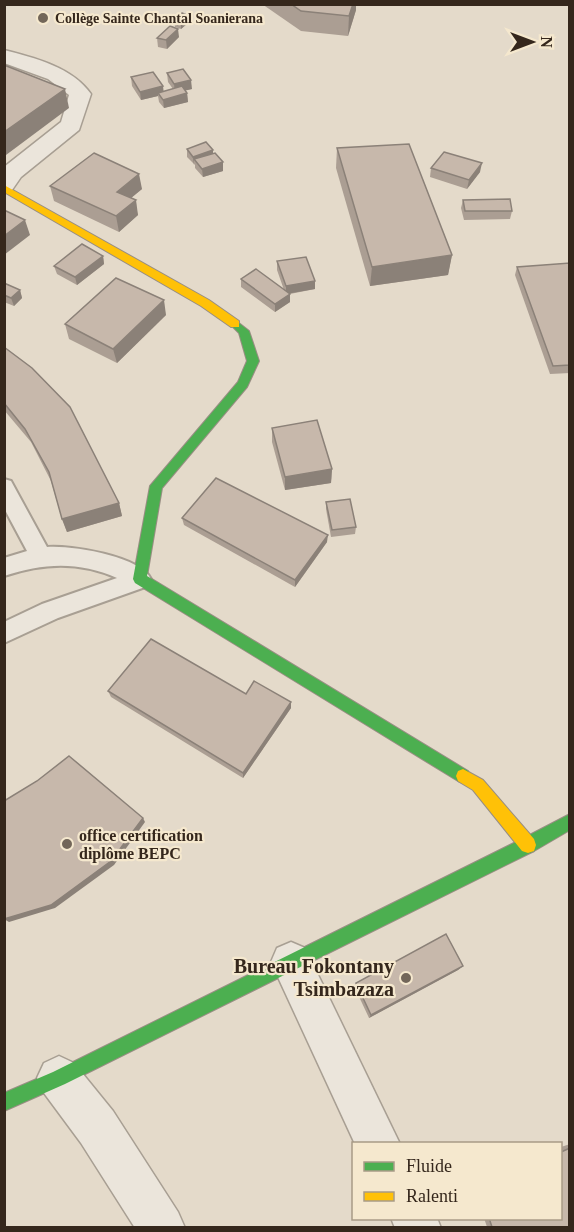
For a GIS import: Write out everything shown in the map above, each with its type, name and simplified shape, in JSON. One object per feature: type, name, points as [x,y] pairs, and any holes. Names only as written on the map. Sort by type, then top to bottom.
[{"type":"street","points":[[4,56],[47,70],[74,87],[80,94],[71,125],[13,172],[4,186],[205,303],[244,331],[253,362],[243,384],[156,486],[140,579],[478,785],[528,844]]},
{"type":"street","points":[[4,1102],[59,1078],[570,821]]},
{"type":"street","points":[[291,962],[378,1142]]},
{"type":"street","points":[[59,1078],[98,1127],[162,1227]]},
{"type":"lane","points":[[4,487],[41,556]]},
{"type":"lane","points":[[4,567],[41,556],[90,559],[118,567],[140,579]]},
{"type":"lane","points":[[4,633],[50,611],[140,579]]},
{"type":"building","points":[[291,4],[353,4],[349,16],[301,11]]},
{"type":"building","points":[[182,13],[187,15],[181,21],[174,19]]},
{"type":"building","points":[[170,26],[178,29],[166,40],[157,38]]},
{"type":"building","points":[[4,65],[65,89],[4,132]]},
{"type":"building","points":[[183,69],[191,80],[174,84],[167,73]]},
{"type":"building","points":[[153,72],[163,86],[140,92],[131,77]]},
{"type":"building","points":[[182,86],[187,93],[163,100],[158,93]]},
{"type":"building","points":[[206,142],[213,150],[193,157],[187,149]]},
{"type":"building","points":[[409,144],[452,255],[372,267],[337,148]]},
{"type":"building","points":[[444,152],[482,163],[469,180],[431,168]]},
{"type":"building","points":[[94,153],[139,174],[117,192],[136,200],[116,216],[50,186]]},
{"type":"building","points":[[215,153],[223,162],[202,169],[194,159]]},
{"type":"building","points":[[510,199],[512,211],[465,211],[463,200]]},
{"type":"building","points":[[4,210],[25,220],[4,236]]},
{"type":"building","points":[[82,244],[103,256],[75,277],[54,266]]},
{"type":"building","points":[[306,257],[315,281],[286,286],[277,261]]},
{"type":"building","points":[[570,263],[570,365],[553,366],[517,267]]},
{"type":"building","points":[[256,269],[290,294],[275,304],[241,279]]},
{"type":"building","points":[[116,278],[164,300],[113,349],[65,324]]},
{"type":"building","points":[[4,283],[20,290],[11,298],[4,295]]},
{"type":"building","points":[[4,347],[32,368],[70,407],[119,503],[62,519],[49,472],[25,429],[4,403]]},
{"type":"building","points":[[317,420],[332,469],[285,477],[272,428]]},
{"type":"building","points":[[216,478],[328,535],[295,580],[182,518]]},
{"type":"building","points":[[350,499],[356,527],[332,530],[326,502]]},
{"type":"building","points":[[151,639],[246,694],[254,681],[291,702],[243,773],[108,691]]},
{"type":"building","name":"office certification diplôme BEPC","points":[[69,756],[143,818],[111,861],[51,905],[4,919],[4,801],[37,781]]},
{"type":"building","name":"Bureau Fokontany Tsimbazaza","points":[[446,934],[463,966],[371,1015],[356,983]]},
{"type":"building","points":[[570,1148],[570,1227],[492,1227],[490,1220],[562,1220],[562,1152]]},
{"type":"traffic: fast","points":[[235,324],[244,331],[253,361],[243,384],[156,486],[140,579],[463,776]]},
{"type":"traffic: fast","points":[[4,1102],[59,1078],[528,845],[570,821]]},
{"type":"traffic: slow","points":[[4,188],[205,303],[235,324]]},
{"type":"traffic: slow","points":[[463,776],[478,785],[528,845]]},
{"type":"place","name":"Collège Sainte Chantal Soanierana","points":[[43,18]]},
{"type":"place","name":"office certification diplôme BEPC","points":[[67,844]]},
{"type":"place","name":"Bureau Fokontany Tsimbazaza","points":[[406,978]]}]
